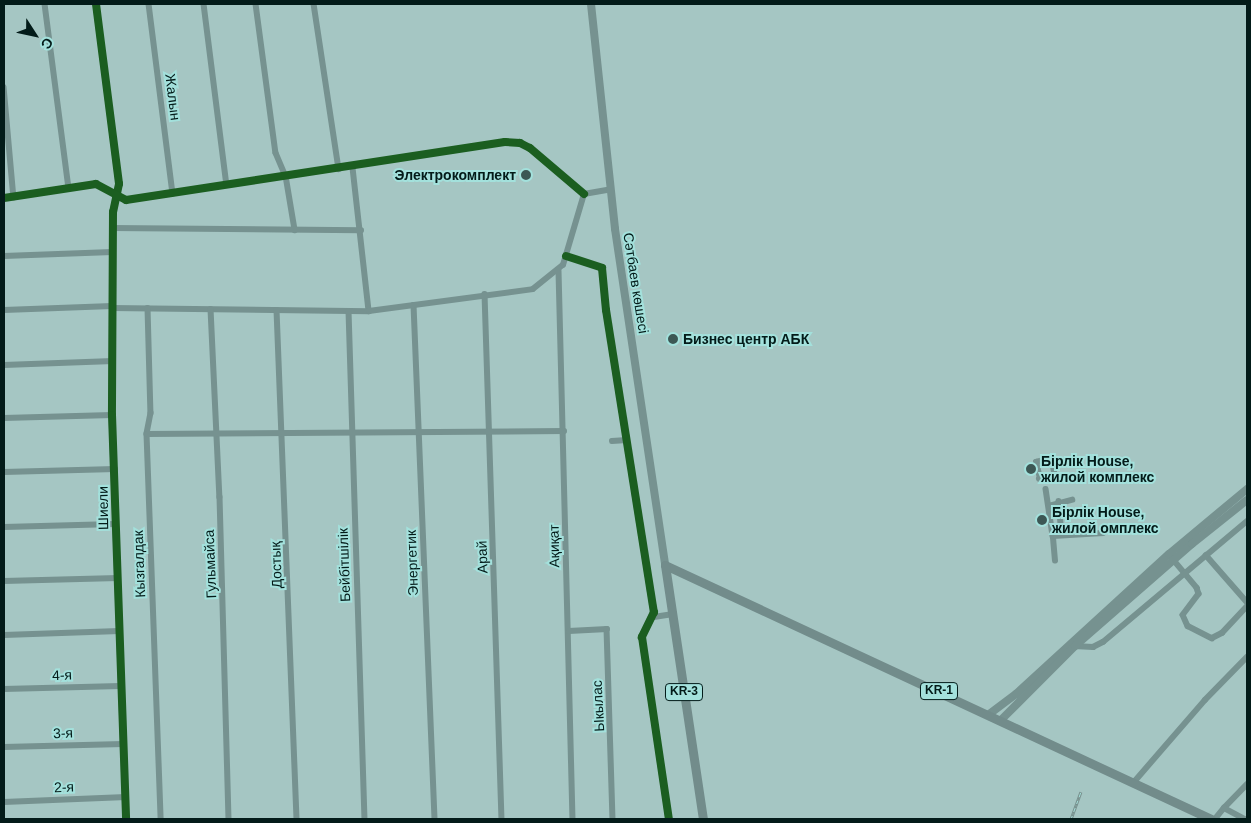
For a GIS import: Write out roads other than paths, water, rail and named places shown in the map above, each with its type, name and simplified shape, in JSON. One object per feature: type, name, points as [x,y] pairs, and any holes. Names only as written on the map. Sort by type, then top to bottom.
[{"type":"main road","name":"Сәтбаев көшесі","points":[[591,4],[611,189],[665,565]]},
{"type":"main road","points":[[988,714],[1009,700],[1247,489]]},
{"type":"main road","points":[[1171,557],[1247,500]]},
{"type":"main road","name":"KR-3","points":[[665,565],[703,819]]},
{"type":"main road","name":"KR-1","points":[[665,565],[1213,819]]},
{"type":"main road","points":[[1001,720],[1071,646]]},
{"type":"street","points":[[45,4],[69,188]]},
{"type":"street","name":"Шиели","points":[[96,4],[119,184],[118,197],[113,212],[112,228],[112,415],[126,819]]},
{"type":"street","name":"Жалын","points":[[149,4],[173,193]]},
{"type":"street","points":[[204,4],[227,185]]},
{"type":"street","points":[[256,4],[276,153],[286,176],[294,230]]},
{"type":"street","points":[[314,4],[339,169]]},
{"type":"street","points":[[4,87],[7,158],[14,198]]},
{"type":"street","points":[[4,198],[14,198],[96,184],[126,200],[353,168],[495,144],[520,143],[530,148],[584,194]]},
{"type":"street","points":[[353,168],[369,311]]},
{"type":"street","points":[[584,194],[611,189]]},
{"type":"street","points":[[4,310],[112,306],[369,311],[532,289],[559,271],[566,256],[584,194]]},
{"type":"street","points":[[112,228],[361,230]]},
{"type":"street","points":[[4,256],[112,252]]},
{"type":"street","points":[[566,256],[602,268],[654,617],[642,637],[669,819]]},
{"type":"street","name":"Ақиқат","points":[[559,271],[573,819]]},
{"type":"street","name":"Арай","points":[[485,294],[491,430],[502,819]]},
{"type":"street","name":"Энергетик","points":[[414,305],[435,819]]},
{"type":"street","name":"Кызгалдак","points":[[148,308],[151,413],[147,434],[161,819]]},
{"type":"street","name":"Гульмайса","points":[[211,309],[229,819]]},
{"type":"street","name":"Достық","points":[[277,310],[284,434],[297,819]]},
{"type":"street","name":"Бейбітшілік","points":[[348,311],[365,819]]},
{"type":"street","points":[[4,365],[113,360]]},
{"type":"street","points":[[4,418],[112,415]]},
{"type":"street","points":[[147,434],[284,434],[491,430],[564,431]]},
{"type":"street","points":[[612,441],[627,440]]},
{"type":"street","points":[[4,472],[115,468]]},
{"type":"street","points":[[1046,489],[1055,561]]},
{"type":"street","points":[[1048,506],[1059,501],[1072,500]]},
{"type":"street","points":[[1059,501],[1062,535]]},
{"type":"street","points":[[1071,646],[1093,646],[1103,642],[1247,521]]},
{"type":"street","points":[[4,527],[116,524]]},
{"type":"street","points":[[1053,536],[1103,533]]},
{"type":"street","points":[[1206,555],[1247,602]]},
{"type":"street","points":[[1171,557],[1185,573],[1199,594],[1183,614],[1188,626],[1212,638],[1222,633],[1247,606]]},
{"type":"street","points":[[4,581],[118,578]]},
{"type":"street","points":[[654,617],[673,614]]},
{"type":"street","name":"Ыкылас","points":[[568,631],[607,629],[613,819]]},
{"type":"street","points":[[4,635],[120,631]]},
{"type":"street","points":[[1134,782],[1205,700],[1247,657]]},
{"type":"street","name":"4-я","points":[[4,690],[120,686]]},
{"type":"street","name":"3-я","points":[[4,747],[123,744]]},
{"type":"street","points":[[1213,819],[1247,784]]},
{"type":"street","name":"2-я","points":[[4,802],[126,797]]},
{"type":"street","points":[[1224,808],[1245,819]]},
{"type":"street","points":[[698,819],[703,819]]},
{"type":"railway","points":[[1071,819],[1081,792]]},
{"type":"place","name":"Электрокомплект","points":[[526,175]]},
{"type":"place","name":"Бизнес центр АБК","points":[[673,339]]},
{"type":"place","name":"Бірлік House, жилой комплекс","points":[[1031,469]]},
{"type":"place","name":"Бірлік House, жилой омплекс","points":[[1042,520]]}]
